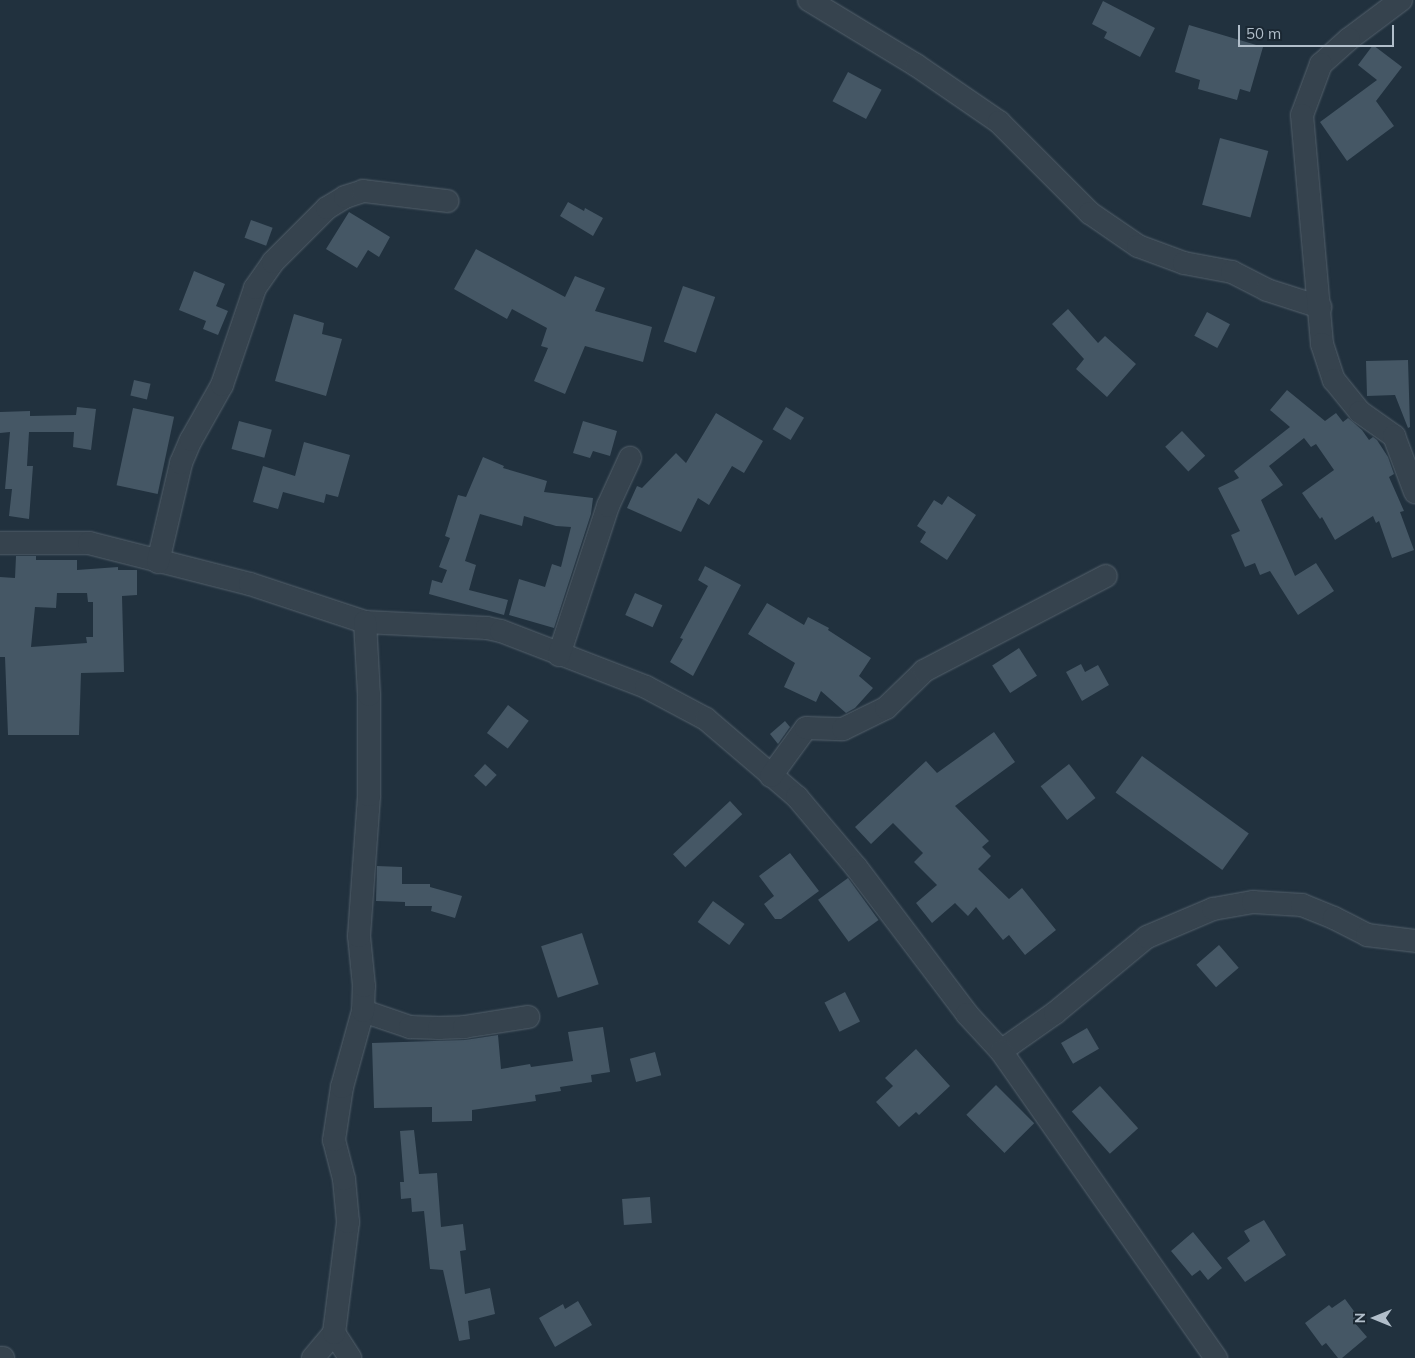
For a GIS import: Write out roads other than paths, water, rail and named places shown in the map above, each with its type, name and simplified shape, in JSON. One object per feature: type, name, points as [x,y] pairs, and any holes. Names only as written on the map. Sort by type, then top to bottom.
[{"type":"street","points":[[809,0],[916,65],[999,122],[1090,213],[1138,246],[1184,263],[1232,272],[1267,290],[1320,307]]},
{"type":"street","points":[[1401,0],[1349,39],[1321,64],[1302,115],[1322,344],[1334,380],[1360,412],[1394,436],[1415,492]]},
{"type":"street","points":[[158,562],[181,463],[191,440],[222,385],[255,288],[274,262],[327,208],[345,197],[363,191],[447,201]]},
{"type":"street","points":[[559,655],[608,506],[630,458]]},
{"type":"street","points":[[0,543],[78,542],[250,584],[365,622],[487,628],[501,631],[646,687],[706,719],[797,797],[856,867],[967,1014],[1001,1050],[1216,1358]]},
{"type":"street","points":[[771,776],[806,728],[843,729],[886,708],[924,671],[1106,576]]},
{"type":"street","points":[[313,1358],[334,1333],[348,1222],[344,1178],[334,1140],[342,1087],[363,1010],[364,986],[359,936],[368,795],[369,695],[365,622]]},
{"type":"street","points":[[1001,1050],[1055,1013],[1147,937],[1213,909],[1253,902],[1302,905],[1367,935],[1415,941]]},
{"type":"street","points":[[363,1010],[410,1027],[464,1027],[528,1017]]},
{"type":"street","points":[[334,1333],[350,1358]]}]
